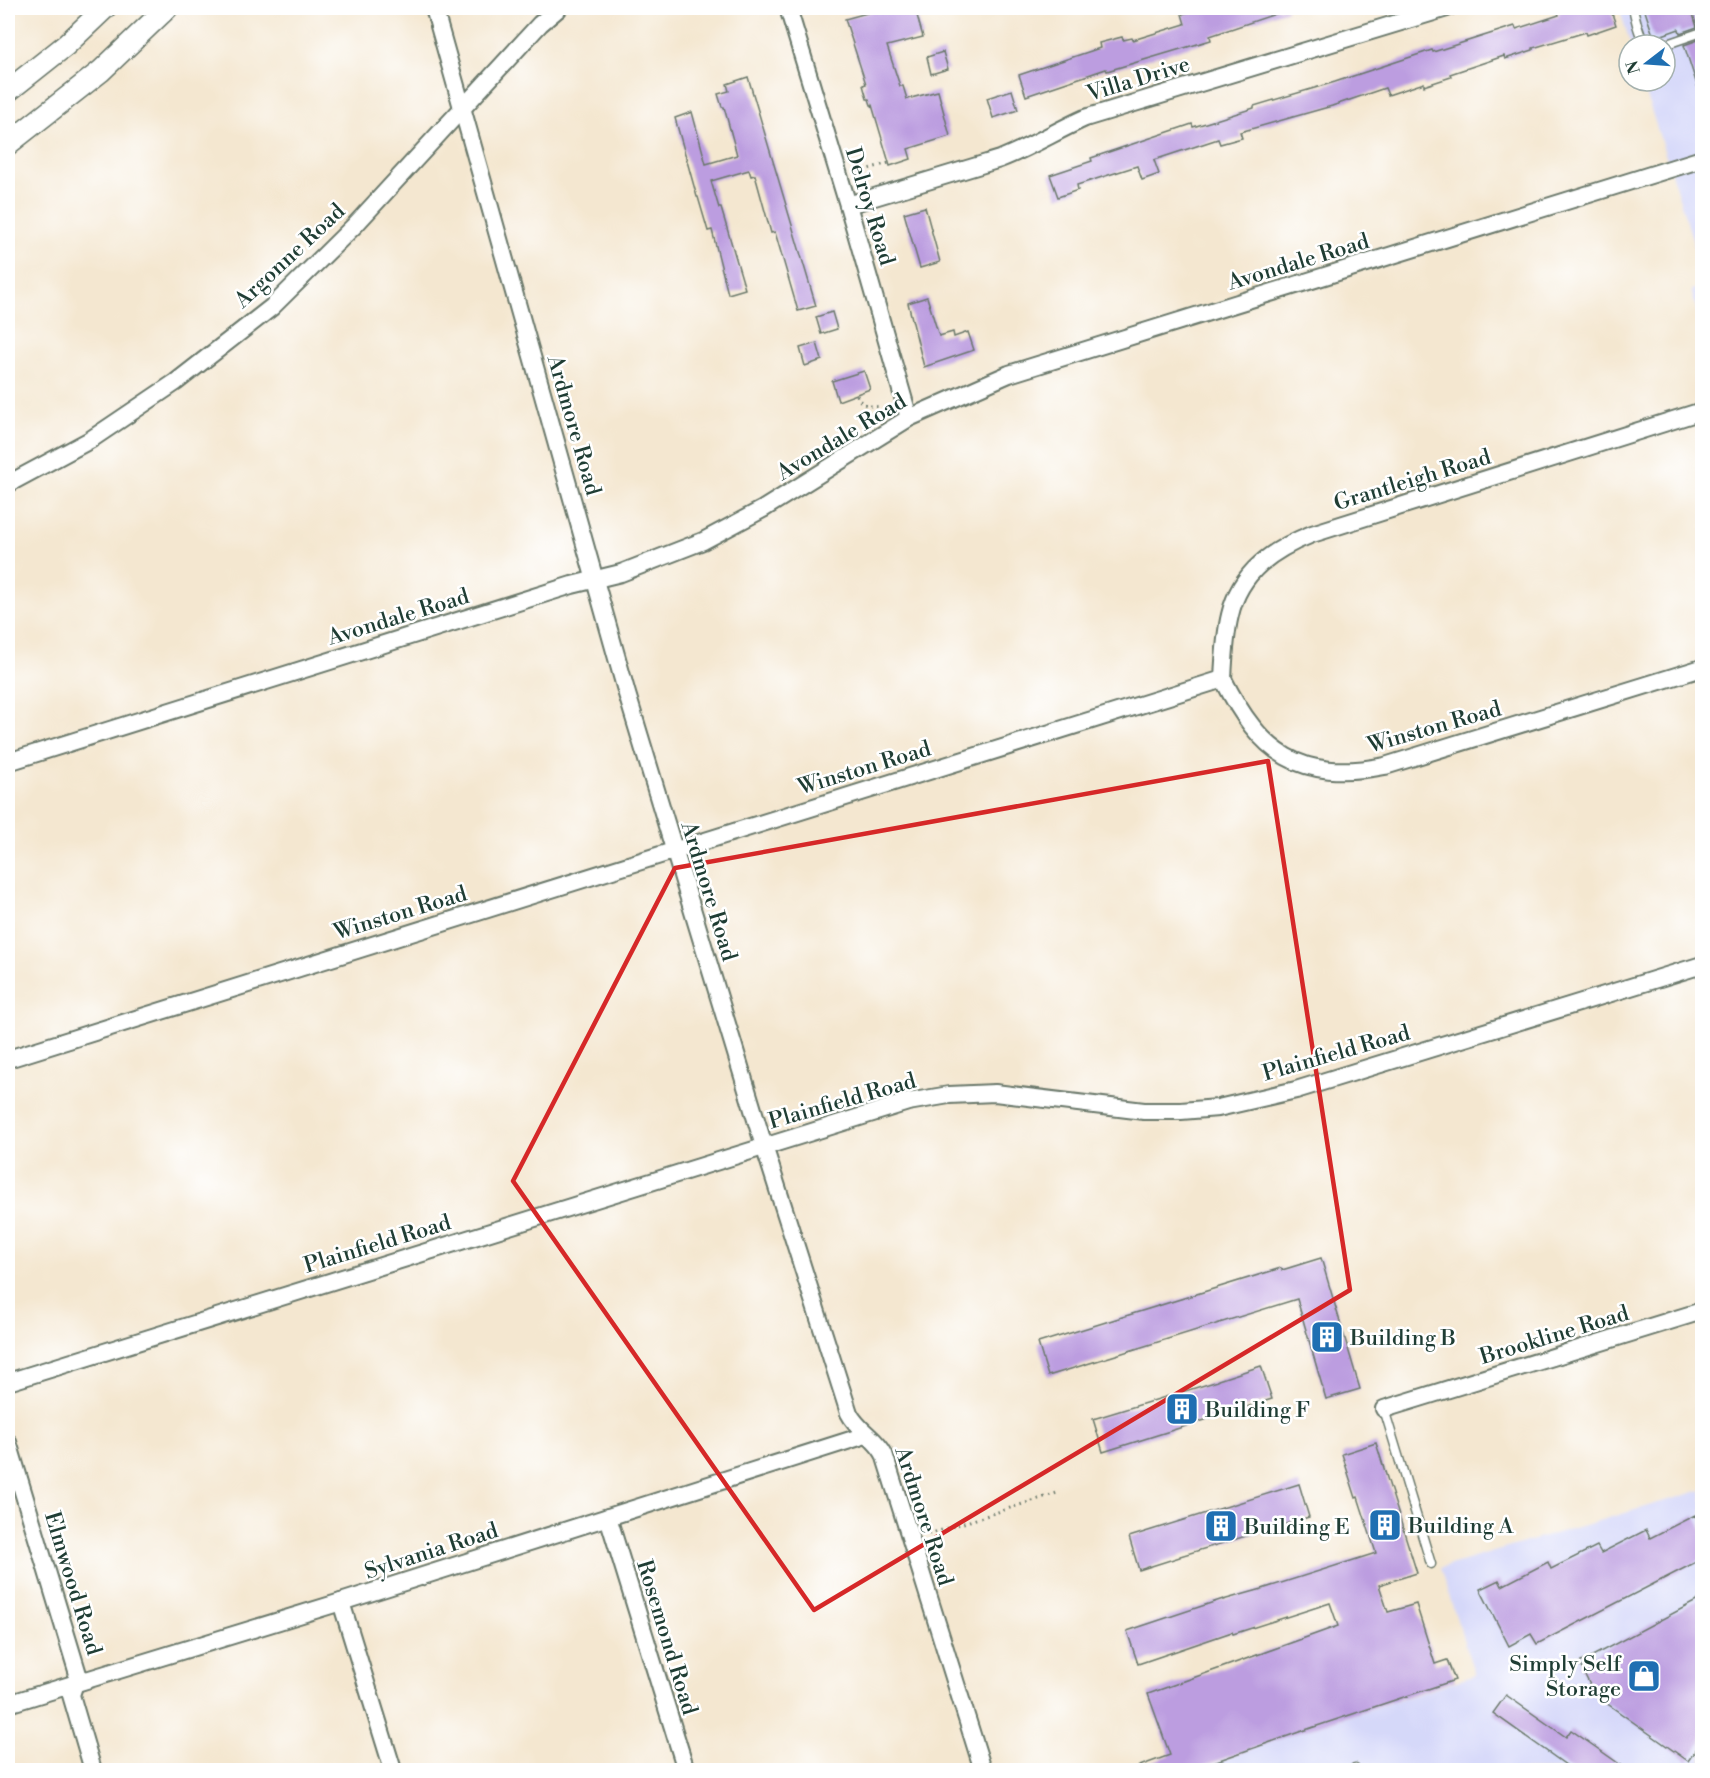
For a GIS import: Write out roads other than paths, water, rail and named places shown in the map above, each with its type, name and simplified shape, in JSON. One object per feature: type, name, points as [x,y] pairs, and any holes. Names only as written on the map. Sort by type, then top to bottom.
[{"type":"street","points":[[8,91],[66,45],[105,8]]},
{"type":"street","points":[[8,144],[101,71],[166,8]]},
{"type":"street","name":"Ardmore Road","points":[[434,8],[673,850],[764,1146],[849,1413],[853,1422],[877,1443],[884,1454],[983,1770]]},
{"type":"street","name":"Argonne Road","points":[[8,484],[90,440],[176,382],[272,307],[356,225],[540,24],[559,8]]},
{"type":"street","name":"Delroy Road","points":[[788,8],[909,418]]},
{"type":"street","name":"Villa Drive","points":[[848,205],[1022,151],[1060,129],[1085,118],[1447,8]]},
{"type":"street","name":"Avondale Road","points":[[8,762],[651,562],[703,541],[763,509],[909,418],[1009,375],[1702,159]]},
{"type":"street","name":"Grantleigh Road","points":[[1222,679],[1230,614],[1236,598],[1251,573],[1277,550],[1289,543],[1702,411]]},
{"type":"street","name":"Winston Road","points":[[8,1059],[1222,679],[1251,726],[1278,752],[1315,768],[1350,771],[1385,766],[1702,668]]},
{"type":"street","name":"Plainfield Road","points":[[8,1382],[908,1102],[949,1095],[995,1093],[1144,1111],[1218,1108],[1296,1090],[1702,965]]},
{"type":"street","name":"Brookline Road","points":[[1384,1409],[1702,1311]]},
{"type":"street","name":"Sylvania Road","points":[[8,1704],[341,1602],[866,1435]]},
{"type":"street","name":"Elmwood Road","points":[[8,1442],[78,1674],[71,1695],[93,1770]]},
{"type":"street","name":"Rosemond Road","points":[[608,1517],[686,1770]]},
{"type":"street","points":[[341,1602],[393,1770]]},
{"type":"lane","points":[[1633,8],[1640,33]]},
{"type":"lane","points":[[1677,41],[1702,32]]},
{"type":"lane","points":[[1384,1409],[1431,1564]]},
{"type":"place","name":"Building B","points":[[1327,1337]]},
{"type":"place","name":"Building F","points":[[1182,1409]]},
{"type":"place","name":"Building A","points":[[1385,1525]]},
{"type":"place","name":"Building E","points":[[1221,1526]]},
{"type":"place","name":"Simply Self Storage","points":[[1644,1676]]}]
